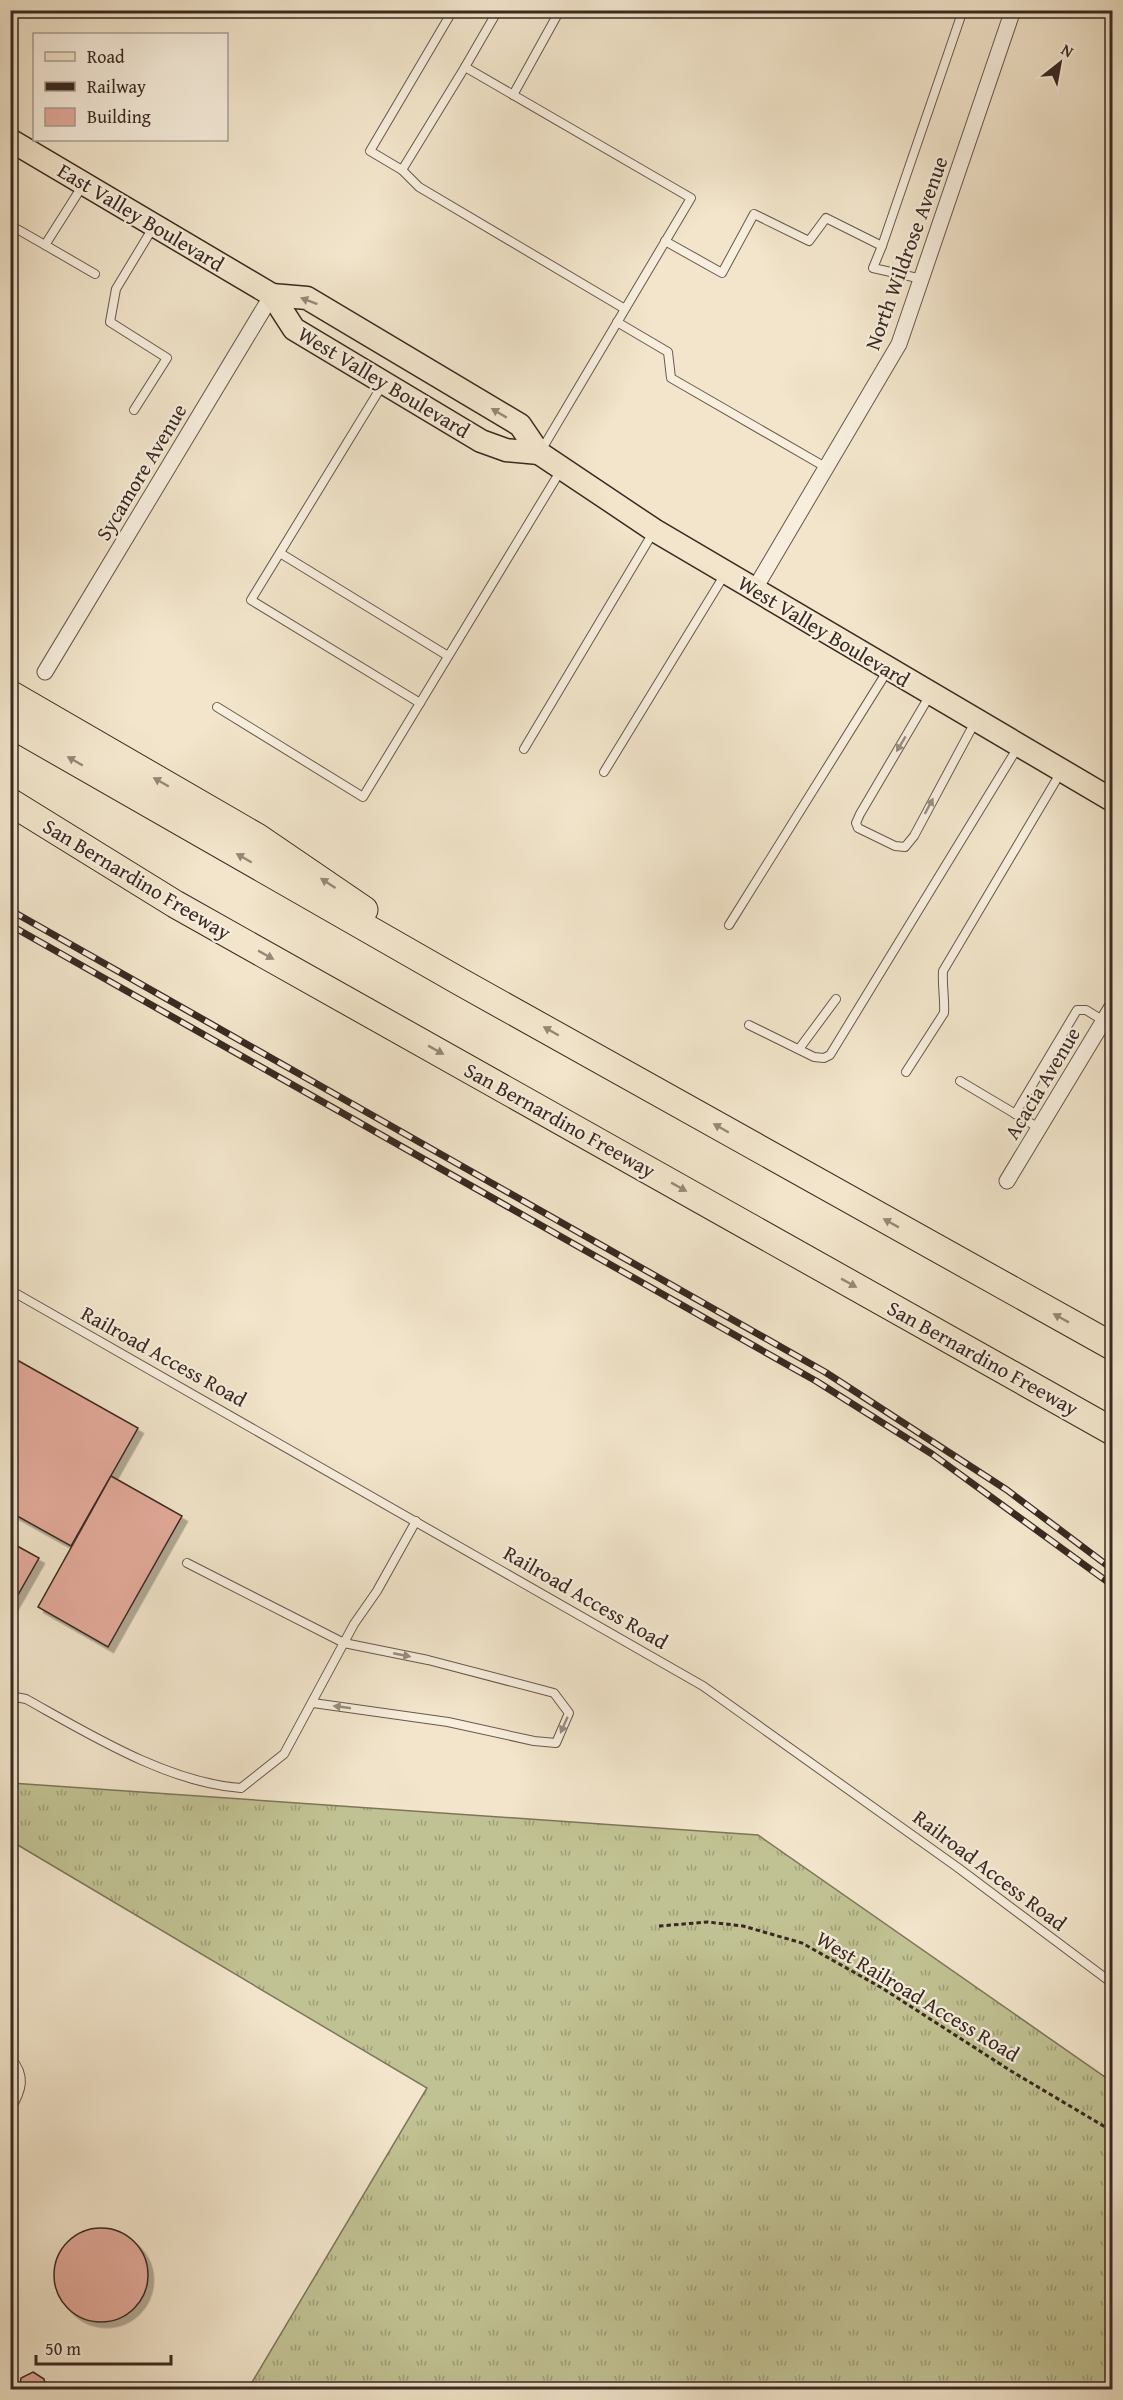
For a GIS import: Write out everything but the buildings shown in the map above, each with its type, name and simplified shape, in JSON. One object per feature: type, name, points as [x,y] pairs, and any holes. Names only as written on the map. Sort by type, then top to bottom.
[{"type":"highway","points":[[10,694],[257,837],[338,890],[459,981]]},
{"type":"highway","points":[[10,724],[459,981],[1113,1346]]},
{"type":"highway","name":"San Bernardino Freeway","points":[[10,802],[100,860],[1113,1431]]},
{"type":"highway","points":[[10,820],[100,860]]},
{"type":"main road","name":"East Valley Boulevard","points":[[10,140],[272,295]]},
{"type":"main road","name":"West Valley Boulevard","points":[[272,295],[294,329],[482,441],[506,450],[539,453]]},
{"type":"main road","name":"West Valley Boulevard","points":[[272,295],[308,298],[520,426],[539,453],[654,530],[1113,800]]},
{"type":"street","name":"North Wildrose Avenue","points":[[754,590],[899,344],[1013,10]]},
{"type":"street","name":"Sycamore Avenue","points":[[45,672],[272,295]]},
{"type":"street","name":"Acacia Avenue","points":[[1007,1181],[1113,1007]]},
{"type":"lane","points":[[453,10],[370,151],[402,170],[419,187],[625,309]]},
{"type":"lane","points":[[402,170],[498,10]]},
{"type":"lane","points":[[513,95],[560,10]]},
{"type":"lane","points":[[922,279],[873,268],[963,10]]},
{"type":"lane","points":[[465,67],[691,198],[539,453]]},
{"type":"lane","points":[[45,245],[84,183]]},
{"type":"lane","points":[[665,240],[722,273],[754,214],[808,241],[826,218],[882,246]]},
{"type":"lane","points":[[134,410],[167,358],[110,322],[116,289],[154,225]]},
{"type":"lane","points":[[17,229],[95,274]]},
{"type":"lane","points":[[617,322],[668,352],[671,378],[827,468]]},
{"type":"lane","points":[[383,382],[251,600],[420,703]]},
{"type":"lane","points":[[218,707],[363,797],[562,468]]},
{"type":"lane","points":[[524,748],[654,530]]},
{"type":"lane","points":[[280,553],[448,656]]},
{"type":"lane","points":[[604,772],[726,573]]},
{"type":"lane","points":[[729,925],[888,669]]},
{"type":"lane","points":[[931,694],[860,814],[856,823],[858,828],[895,846],[905,847],[914,836],[976,720]]},
{"type":"lane","points":[[749,1025],[799,1049],[824,1058],[834,1050],[1018,746]]},
{"type":"lane","points":[[906,1072],[944,1013],[945,1002],[941,990],[943,971],[1062,771]]},
{"type":"lane","points":[[799,1049],[836,999]]},
{"type":"lane","points":[[1015,1114],[1077,1010],[1082,1008],[1104,1021]]},
{"type":"lane","points":[[960,1081],[1039,1128]]},
{"type":"lane","name":"Railroad Access Road","points":[[10,1290],[704,1686],[929,1846],[1113,1983]]},
{"type":"lane","points":[[10,1696],[26,1700],[124,1753],[216,1786],[241,1788],[284,1754],[344,1643],[416,1521]]},
{"type":"lane","points":[[187,1563],[344,1643],[428,1660],[554,1693],[569,1713],[556,1743],[534,1742],[448,1722],[313,1702]]},
{"type":"lane","points":[[10,2056],[22,2074],[22,2086],[10,2111]]},
{"type":"path","name":"West Railroad Access Road","points":[[659,1926],[708,1922],[743,1926],[802,1943],[882,1988],[1011,2071],[1113,2131]]},
{"type":"green space","points":[[11,1783],[758,1835],[1112,2082],[1112,2389],[248,2389],[427,2088],[11,1841]]},
{"type":"railway","points":[[10,910],[825,1372],[1007,1490],[1112,1569]]},
{"type":"railway","points":[[10,925],[816,1381],[932,1454],[1112,1585]]}]
